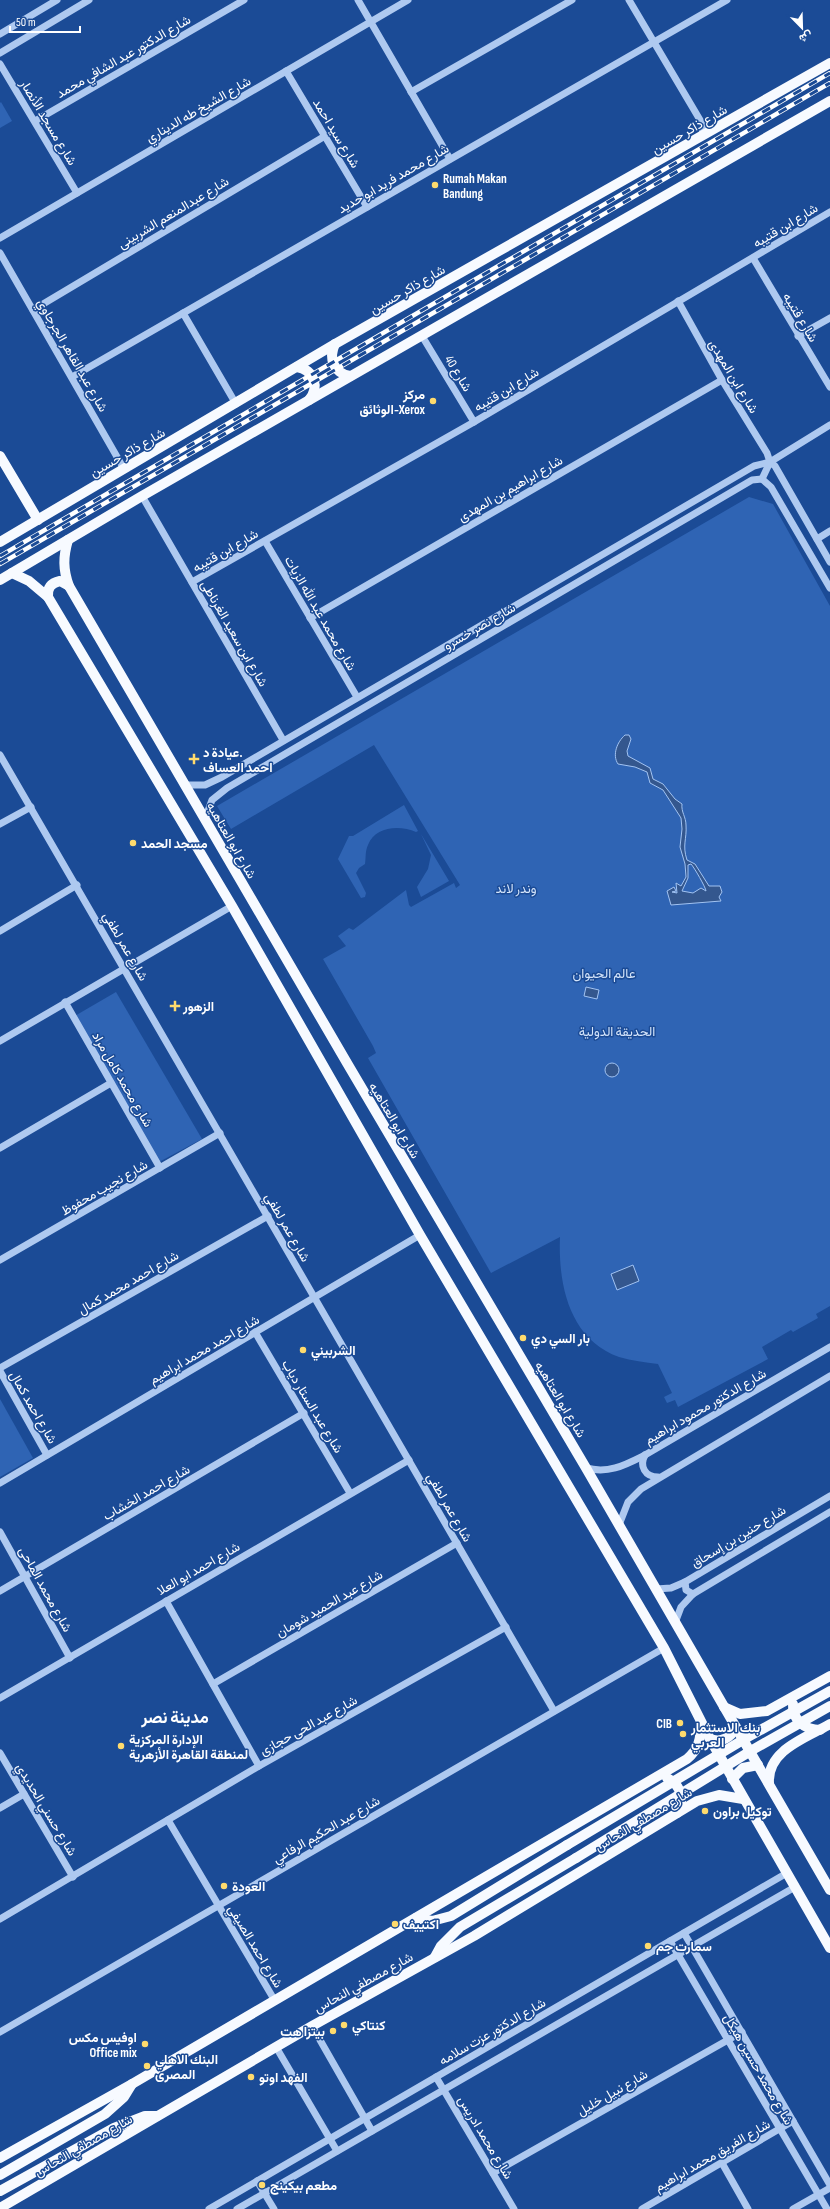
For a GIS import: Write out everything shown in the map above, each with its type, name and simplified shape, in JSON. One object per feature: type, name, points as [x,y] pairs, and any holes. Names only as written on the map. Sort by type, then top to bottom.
[{"type":"main road","name":"شارع ذاكر حسين","points":[[0,542],[236,404],[335,344],[830,63]]},
{"type":"main road","points":[[0,580],[142,496],[830,101]]},
{"type":"main road","points":[[335,344],[332,353],[332,362],[338,370],[350,376]]},
{"type":"main road","points":[[297,367],[306,370],[314,380],[314,393],[309,400]]},
{"type":"main road","points":[[0,456],[38,520]]},
{"type":"main road","name":"شارع ابو العتاهيه","points":[[68,540],[64,559],[66,578],[69,586],[352,1072],[586,1468],[830,1890]]},
{"type":"main road","points":[[12,573],[29,581],[48,597],[232,906],[420,1236],[664,1648],[732,1779],[830,1948]]},
{"type":"main road","points":[[48,597],[48,589],[53,583],[64,582],[69,586]]},
{"type":"main road","points":[[724,1708],[740,1714],[758,1713],[775,1708],[830,1676]]},
{"type":"main road","points":[[416,1918],[432,1921],[451,1916],[748,1737],[830,1691]]},
{"type":"main road","points":[[794,1696],[793,1708],[796,1718],[809,1729],[820,1730]]},
{"type":"main road","points":[[435,1957],[441,1946],[460,1927],[754,1749],[830,1706]]},
{"type":"main road","name":"شارع مصطفي النحاس","points":[[0,2158],[132,2084],[660,1776],[693,1754],[700,1741],[701,1721]]},
{"type":"main road","points":[[769,1783],[770,1768],[779,1754],[830,1724]]},
{"type":"main road","points":[[710,1739],[718,1741],[726,1739],[732,1734],[736,1727]]},
{"type":"main road","points":[[732,1779],[743,1768],[758,1765]]},
{"type":"main road","points":[[660,1776],[670,1780],[678,1787],[681,1803],[677,1813]]},
{"type":"main road","name":"شارع مصطفي النحاس","points":[[0,2208],[312,2026],[474,1936],[697,1801],[711,1796],[727,1795],[744,1799]]},
{"type":"main road","points":[[0,2175],[105,2114],[124,2097],[132,2084]]},
{"type":"main road","points":[[0,2191],[114,2128],[145,2116],[160,2115]]},
{"type":"street","points":[[0,34],[57,0]]},
{"type":"street","points":[[0,53],[89,0]]},
{"type":"street","name":"شارع الدكتور عبد الشافي محمد","points":[[35,122],[244,0]]},
{"type":"street","points":[[358,0],[450,159]]},
{"type":"street","name":"شارع الشيخ طه الديناري","points":[[0,238],[408,0]]},
{"type":"street","points":[[411,92],[572,0]]},
{"type":"street","points":[[629,0],[703,125],[702,136]]},
{"type":"street","name":"شارع محمد فريد ابو حديد","points":[[72,377],[727,0]]},
{"type":"street","name":"شارع مسجد الأنصار","points":[[0,64],[77,193]]},
{"type":"street","name":"شارع سيد احمد","points":[[286,71],[367,207]]},
{"type":"street","name":"شارع عبدالمنعم الشربينى","points":[[33,310],[325,136]]},
{"type":"street","name":"شارع ابن قتيبه","points":[[192,582],[474,422],[830,212]]},
{"type":"street","name":"شارع عبد القاهر الجرجاوي","points":[[0,253],[124,469]]},
{"type":"street","name":"شارع قتيبه","points":[[753,258],[798,336],[830,387]]},
{"type":"street","name":"شارع ابن المهدى","points":[[678,301],[722,380],[767,452],[770,462]]},
{"type":"street","points":[[183,313],[236,404]]},
{"type":"street","points":[[798,336],[830,318]]},
{"type":"street","name":"شارع 40","points":[[422,336],[474,422]]},
{"type":"street","name":"شارع ابراهيم بن المهدى","points":[[310,618],[722,380]]},
{"type":"street","name":"شارع نصر خسرو","points":[[184,785],[205,786],[222,777],[748,470],[759,464],[770,462],[830,425]]},
{"type":"street","points":[[767,452],[780,455]]},
{"type":"street","points":[[770,462],[775,466],[830,562]]},
{"type":"street","name":"شارع نصر خسرو","points":[[205,819],[212,800],[227,788],[752,480],[762,479],[770,462]]},
{"type":"street","points":[[748,470],[752,480]]},
{"type":"street","points":[[762,479],[771,487],[830,588]]},
{"type":"street","name":"شارع ابن سعيد الغرناطى","points":[[142,496],[284,740]]},
{"type":"street","points":[[817,538],[830,531]]},
{"type":"street","name":"شارع محمد عبد الله الزيات","points":[[265,541],[357,698]]},
{"type":"street","name":"شارع عمر لطفي","points":[[0,755],[77,885],[554,1711]]},
{"type":"street","points":[[222,777],[220,784],[227,788]]},
{"type":"street","points":[[0,824],[31,807]]},
{"type":"street","points":[[0,931],[77,885]]},
{"type":"street","points":[[0,1041],[232,906]]},
{"type":"street","name":"شارع محمد كامل مراد","points":[[65,1002],[160,1168]]},
{"type":"street","points":[[0,1148],[111,1083]]},
{"type":"street","name":"شارع نجيب محفوظ","points":[[0,1260],[220,1133]]},
{"type":"street","name":"شارع احمد محمد كمال","points":[[0,1370],[268,1216]]},
{"type":"street","name":"شارع احمد محمد ابراهيم","points":[[0,1483],[420,1236]]},
{"type":"street","name":"شارع عبد الستار دياب","points":[[255,1332],[350,1493]]},
{"type":"street","name":"شارع الدكتور محمود ابراهيم","points":[[586,1468],[600,1470],[614,1469],[645,1455],[830,1347]]},
{"type":"street","name":"شارع احمد كمال","points":[[0,1370],[47,1455]]},
{"type":"street","points":[[619,1525],[624,1510],[634,1496],[658,1477],[726,1440],[830,1376]]},
{"type":"street","name":"شارع احمد الخشاب","points":[[0,1591],[304,1413]]},
{"type":"street","points":[[645,1455],[642,1462],[643,1469],[648,1475],[658,1477]]},
{"type":"street","name":"شارع احمد ابو العلا","points":[[0,1698],[409,1460]]},
{"type":"street","name":"شارع حنين بن إسحاق","points":[[656,1589],[671,1588],[685,1582],[830,1496]]},
{"type":"street","name":"شارع حنين بن إسحاق","points":[[675,1623],[681,1607],[693,1594],[830,1512]]},
{"type":"street","name":"شارع محمد الماحى","points":[[0,1532],[26,1576],[70,1658]]},
{"type":"street","name":"شارع عبد الحميد شومان","points":[[213,1684],[457,1543]]},
{"type":"street","points":[[685,1582],[686,1590],[693,1594]]},
{"type":"street","points":[[166,1601],[259,1766]]},
{"type":"street","name":"شارع عبد الحى حجازى","points":[[0,1919],[259,1766],[506,1627]]},
{"type":"street","name":"شارع عبد الحكيم الرفاعي","points":[[0,2032],[664,1648]]},
{"type":"street","name":"شارع حسني الحديدي","points":[[0,1753],[73,1877]]},
{"type":"street","points":[[0,1808],[24,1794]]},
{"type":"street","name":"شارع احمد الصيفي","points":[[168,1820],[275,2001]]},
{"type":"street","name":"شارع الدكتور عزت سلامه","points":[[209,2209],[787,1873]]},
{"type":"street","name":"شارع الدكتور عزت سلامه","points":[[237,2209],[795,1887]]},
{"type":"street","name":"شارع محمد حسين هيكل","points":[[684,1933],[830,2186]]},
{"type":"street","name":"شارع محمد حسين هيكل","points":[[670,1940],[827,2209]]},
{"type":"street","points":[[312,2026],[372,2131]]},
{"type":"street","name":"شارع نبيل خليل","points":[[494,2173],[742,2032]]},
{"type":"street","points":[[276,2047],[338,2151]]},
{"type":"street","name":"شارع محمد ادريس","points":[[436,2077],[514,2209]]},
{"type":"street","name":"شارع الفريق محمد ابراهيم","points":[[642,2209],[793,2121]]},
{"type":"street","points":[[722,2163],[748,2209]]},
{"type":"street","points":[[258,2181],[274,2209]]},
{"type":"street","points":[[793,2209],[830,2186]]},
{"type":"green space","points":[[1,102],[12,121],[0,128],[0,103]]},
{"type":"green space","name":"الحديقة الدولية","points":[[749,497],[773,504],[830,606],[830,1306],[816,1314],[818,1318],[793,1332],[791,1330],[762,1347],[768,1359],[678,1407],[675,1400],[667,1403],[664,1397],[672,1393],[658,1364],[619,1357],[602,1349],[588,1337],[578,1324],[570,1308],[561,1273],[560,1237],[491,1273],[368,1058],[376,1053],[373,1046],[323,959],[346,946],[338,936],[349,928],[353,930],[406,890],[409,905],[411,907],[454,883],[456,888],[460,885],[374,745],[231,829],[217,806]]},
{"type":"green space","points":[[404,805],[418,831],[416,832],[403,828],[389,829],[376,834],[371,839],[366,850],[365,864],[359,868],[356,873],[366,893],[365,897],[361,898],[338,859],[349,836],[353,836]]},
{"type":"green space","points":[[421,834],[449,881],[421,897],[417,887],[428,869],[431,855]]},
{"type":"green space","points":[[116,992],[202,1139],[159,1162],[73,1017]]},
{"type":"green space","points":[[0,1399],[33,1458],[0,1477]]},
{"type":"shaded area","points":[[625,735],[629,735],[631,739],[627,751],[628,756],[650,768],[653,779],[663,784],[675,799],[682,804],[682,810],[686,822],[685,850],[687,860],[695,864],[709,886],[720,886],[722,892],[719,897],[721,901],[671,905],[667,891],[674,887],[676,891],[672,892],[677,893],[676,883],[681,886],[686,877],[685,864],[680,847],[682,829],[681,818],[663,790],[650,783],[647,772],[635,767],[618,764],[615,753]],"holes":[[[691,864],[702,882],[706,891],[701,888],[693,893],[682,891],[688,878],[688,865]]]},
{"type":"shaded area","points":[[586,987],[599,990],[597,999],[584,996]]},
{"type":"shaded area","points":[[609,1063],[615,1063],[619,1067],[619,1073],[615,1077],[609,1077],[605,1073],[605,1067]]},
{"type":"shaded area","points":[[633,1265],[639,1281],[617,1290],[611,1274]]},
{"type":"railway","points":[[0,556],[830,73]]},
{"type":"railway","points":[[0,564],[830,83]]},
{"type":"place","name":"Rumah Makan Bandung","points":[[435,185]]},
{"type":"place","name":"مركز الوثائق-Xerox","points":[[433,401]]},
{"type":"place","name":"عيادة د. احمد العساف","points":[[194,759]]},
{"type":"place","name":"مسجد الحمد","points":[[133,843]]},
{"type":"place","name":"الزهور","points":[[175,1006]]},
{"type":"place","name":"بار السي دي","points":[[523,1338]]},
{"type":"place","name":"الشربيني","points":[[303,1350]]},
{"type":"place","name":"CIB","points":[[680,1723]]},
{"type":"place","name":"بنك الاستثمار العربي","points":[[683,1734]]},
{"type":"place","name":"الإدارة المركزية لمنطقة القاهرة الأزهرية","points":[[121,1746]]},
{"type":"place","name":"توكيل براون","points":[[705,1811]]},
{"type":"place","name":"العودة","points":[[224,1886]]},
{"type":"place","name":"اكتييف","points":[[395,1924]]},
{"type":"place","name":"سمارت جم","points":[[648,1946]]},
{"type":"place","name":"كنتاكي","points":[[344,2025]]},
{"type":"place","name":"بيتزا هت","points":[[333,2031]]},
{"type":"place","name":"اوفيس مكس Office mix","points":[[145,2044]]},
{"type":"place","name":"البنك الاهلي المصرى","points":[[147,2066]]},
{"type":"place","name":"الفهد اوتو","points":[[251,2077]]},
{"type":"place","name":"مطعم بيكينج","points":[[262,2185]]},
{"type":"district","name":"مدينة نصر","points":[[175,1717]]},
{"type":"park label","name":"وندر لاند","points":[[516,888]]},
{"type":"park label","name":"عالم الحيوان","points":[[604,973]]}]
